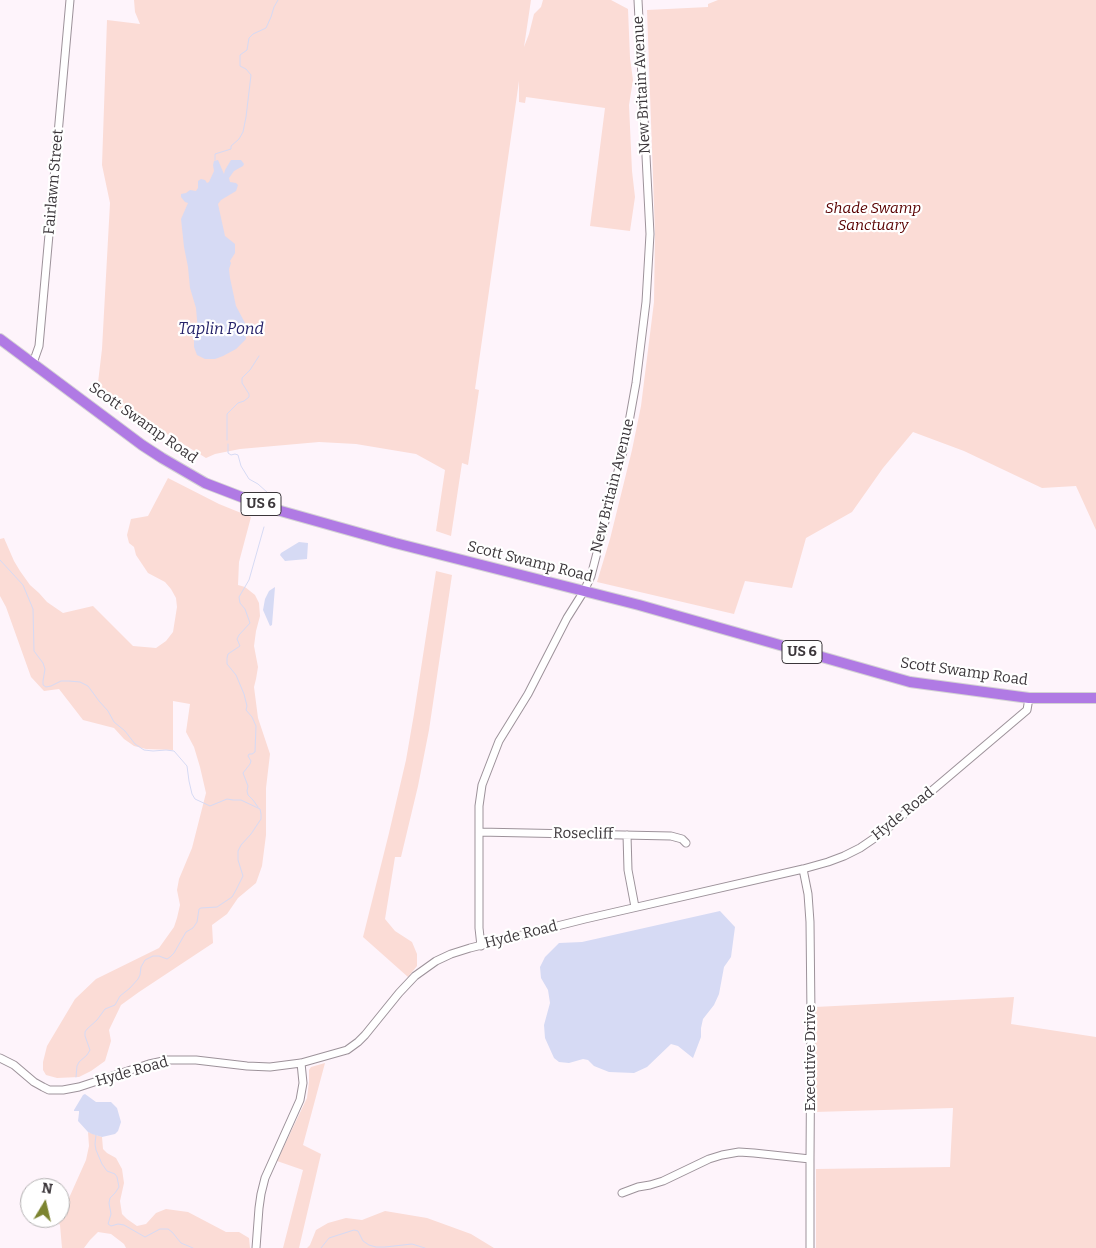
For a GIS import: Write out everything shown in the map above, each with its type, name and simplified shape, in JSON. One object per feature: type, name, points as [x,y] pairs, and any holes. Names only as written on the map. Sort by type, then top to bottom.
[{"type":"highway","name":"Scott Swamp Road","points":[[0,339],[142,445],[167,461],[206,484],[270,508],[395,543],[584,591],[910,682],[1029,698],[1096,698]]},
{"type":"street","name":"Fairlawn Street","points":[[33,363],[39,346],[70,0]]},
{"type":"street","name":"New Britain Avenue","points":[[480,946],[479,800],[482,785],[497,746],[528,694],[591,576],[625,444],[636,384],[646,302],[650,234],[638,0]]},
{"type":"street","name":"Hyde Road","points":[[0,1058],[14,1065],[37,1084],[49,1090],[70,1090],[149,1064],[168,1060],[190,1059],[262,1067],[301,1063],[335,1054],[352,1047],[365,1035],[406,985],[436,961],[451,954],[635,907],[803,869],[844,856],[860,848],[882,833],[1027,710],[1029,698]]},
{"type":"street","name":"Rosecliff","points":[[479,832],[671,836],[682,839],[686,843]]},
{"type":"street","points":[[627,835],[628,870],[635,907]]},
{"type":"street","name":"Executive Drive","points":[[803,869],[810,922],[810,1248]]},
{"type":"street","points":[[256,1248],[258,1208],[263,1186],[300,1100],[303,1083],[301,1063]]},
{"type":"street","points":[[622,1193],[638,1186],[663,1181],[722,1155],[739,1152],[810,1159]]},
{"type":"green space","points":[[134,0],[531,0],[524,47],[534,14],[541,7],[543,0],[611,0],[628,9],[633,80],[629,105],[635,197],[630,231],[590,226],[605,108],[526,97],[525,103],[519,102],[519,81],[475,389],[479,390],[468,465],[462,463],[451,536],[436,531],[445,470],[416,454],[356,444],[319,442],[240,449],[215,454],[206,458],[131,412],[131,418],[97,391],[102,349],[110,203],[102,165],[107,20],[140,24],[135,12]]},
{"type":"green space","name":"Shade Swamp Sanctuary","points":[[718,0],[1096,0],[1096,530],[1076,486],[1042,488],[964,451],[913,432],[883,468],[852,512],[806,538],[792,588],[745,581],[734,614],[597,582],[610,539],[641,406],[654,302],[655,233],[647,10],[708,7],[708,4]]},
{"type":"green space","points":[[168,478],[219,504],[251,517],[239,562],[238,585],[245,587],[255,595],[259,603],[260,616],[254,646],[258,667],[254,687],[258,718],[270,754],[266,788],[266,835],[262,866],[256,883],[238,898],[227,914],[212,925],[213,943],[121,1005],[109,1030],[111,1041],[105,1061],[79,1077],[57,1078],[46,1075],[43,1070],[43,1062],[47,1046],[75,999],[96,979],[159,948],[174,927],[180,905],[177,890],[179,879],[192,848],[206,793],[194,747],[186,732],[190,704],[173,701],[173,750],[146,749],[134,746],[114,728],[83,720],[59,689],[44,691],[31,677],[6,607],[0,596],[0,539],[4,538],[20,571],[30,585],[47,602],[63,613],[93,606],[133,646],[156,648],[166,641],[173,632],[177,607],[176,598],[165,582],[148,573],[136,555],[134,547],[129,543],[127,535],[131,519],[148,516]]},
{"type":"green space","points":[[436,571],[452,575],[429,730],[401,857],[395,857],[385,919],[395,931],[412,942],[417,954],[417,966],[408,977],[363,937],[406,760]]},
{"type":"green space","points":[[1014,997],[1011,1024],[1096,1037],[1096,1248],[816,1248],[816,1169],[950,1167],[953,1108],[814,1112],[816,1100],[815,1007]]},
{"type":"green space","points":[[325,1063],[303,1145],[321,1154],[299,1248],[283,1248],[303,1170],[277,1161],[307,1098],[309,1070],[311,1067]]},
{"type":"green space","points":[[88,1132],[102,1137],[103,1149],[116,1158],[122,1169],[124,1183],[120,1201],[122,1214],[137,1226],[146,1224],[156,1213],[166,1209],[188,1212],[226,1232],[239,1232],[249,1238],[250,1248],[126,1248],[124,1244],[111,1234],[98,1232],[84,1248],[62,1248],[60,1228],[70,1228],[70,1196],[86,1160],[89,1146]]},
{"type":"green space","points":[[385,1211],[427,1218],[471,1234],[494,1248],[307,1248],[316,1230],[328,1223],[346,1218],[362,1220]]},
{"type":"water","name":"Taplin Pond","points":[[218,160],[224,174],[231,160],[241,160],[244,164],[234,171],[229,178],[230,182],[238,185],[236,191],[218,204],[225,236],[235,244],[235,253],[230,261],[230,278],[236,306],[245,323],[246,339],[236,349],[223,356],[215,359],[205,359],[197,355],[194,347],[194,340],[198,332],[196,308],[190,288],[181,219],[188,203],[181,197],[181,194],[190,190],[196,191],[198,181],[201,179],[207,183],[209,182],[214,171],[214,161]]},
{"type":"water","points":[[299,542],[308,543],[307,559],[285,561],[280,555],[281,553]]},
{"type":"water","points":[[275,587],[272,625],[270,626],[263,610],[269,591]]},
{"type":"water","points":[[720,911],[735,927],[731,957],[724,967],[719,994],[714,1005],[703,1019],[701,1037],[693,1058],[678,1046],[671,1044],[647,1067],[634,1073],[609,1072],[583,1059],[569,1063],[559,1062],[554,1058],[545,1038],[544,1025],[550,1003],[548,990],[541,978],[540,967],[545,957],[559,943],[582,942]]},
{"type":"water","points":[[85,1094],[96,1102],[111,1102],[117,1108],[121,1122],[115,1134],[102,1137],[92,1134],[78,1121],[79,1111],[74,1110]]},
{"type":"waterway","points":[[215,160],[215,154],[231,149],[231,146],[239,139],[243,132],[251,75],[240,66],[240,55],[247,50],[249,38],[266,28],[278,0]]},
{"type":"waterway","points":[[245,327],[252,329],[258,336]]},
{"type":"waterway","points":[[227,440],[227,414],[238,403],[249,397],[242,383],[242,378],[259,356]]},
{"type":"waterway","points":[[228,444],[228,453],[238,455],[241,466],[249,479],[258,484],[270,497]]},
{"type":"waterway","points":[[258,807],[248,795],[248,786],[243,773],[251,761],[248,756],[249,754],[255,752],[256,726],[246,710],[244,694],[236,675],[227,664],[227,658],[228,654],[240,646],[237,639],[250,623],[239,597],[249,580],[264,527]]},
{"type":"waterway","points":[[0,560],[23,585],[33,609],[34,651],[45,669],[43,685],[46,687],[61,681],[69,681],[80,682],[88,686],[108,711],[114,722],[125,731],[135,744],[144,750],[174,751],[187,766],[192,794],[195,799],[210,806],[227,799],[241,800],[260,809],[261,814],[261,819],[238,851],[238,860],[243,876],[232,897],[217,907],[199,909],[197,922],[193,928],[186,932],[170,957],[167,959],[153,956],[145,960],[138,979],[120,996],[115,1005],[105,1009],[85,1032],[90,1050],[79,1062],[76,1077]]},
{"type":"waterway","points":[[96,1135],[96,1150],[102,1164],[107,1171],[115,1174],[119,1187],[110,1198],[111,1214],[108,1224],[111,1226],[124,1225],[145,1237],[160,1229],[168,1229],[181,1243],[193,1248]]},
{"type":"waterway","points":[[321,1248],[329,1238],[354,1230],[358,1231],[363,1241],[376,1247],[412,1244],[425,1248]]}]
